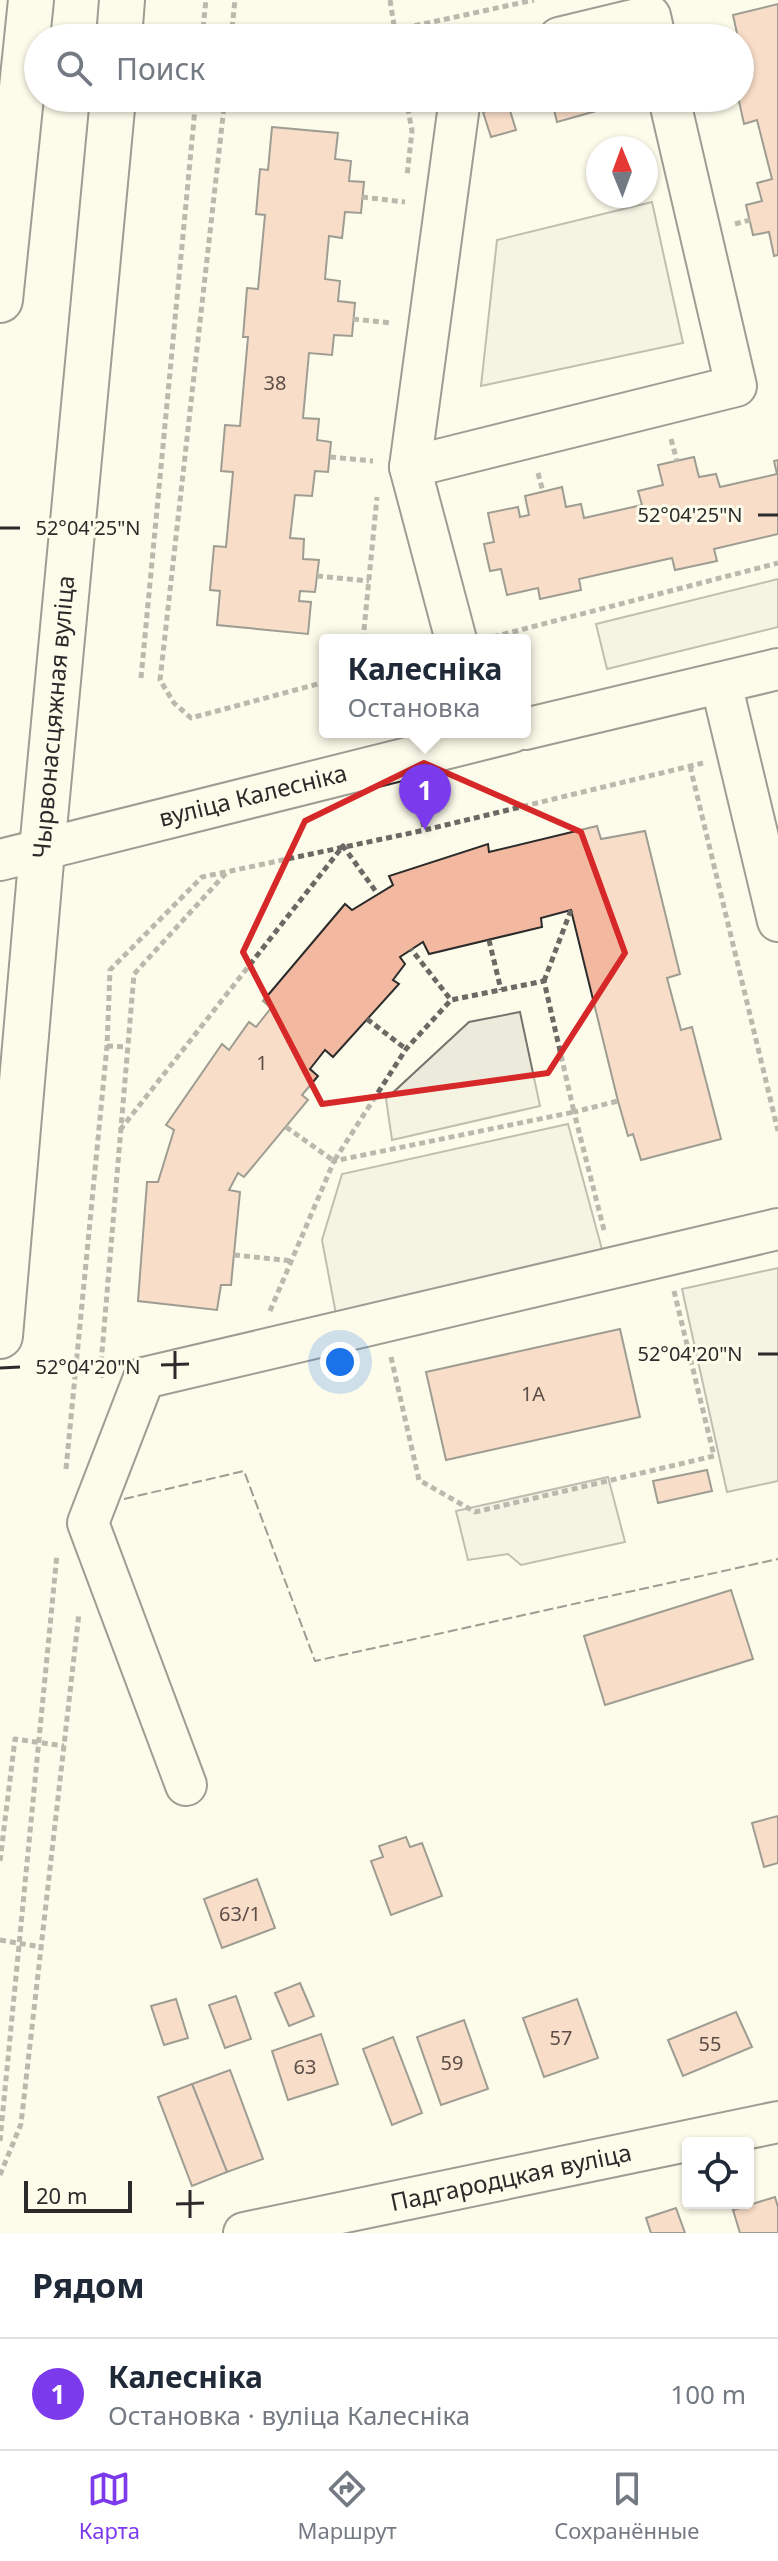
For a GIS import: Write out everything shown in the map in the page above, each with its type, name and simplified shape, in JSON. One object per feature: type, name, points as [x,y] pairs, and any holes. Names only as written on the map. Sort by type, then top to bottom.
[{"type":"main road","points":[[26,24],[31,0]]},
{"type":"main road","points":[[120,24],[122,0]]},
{"type":"main road","points":[[1,277],[10,110],[24,37]]},
{"type":"main road","name":"Чырвонасцяжная вуліца","points":[[0,1336],[112,112]]},
{"type":"street","points":[[617,24],[650,16],[652,24]]},
{"type":"street","points":[[454,634],[395,464],[458,112]]},
{"type":"street","points":[[395,464],[736,386],[672,112]]},
{"type":"street","points":[[531,728],[778,669]]},
{"type":"street","points":[[721,683],[778,921]]},
{"type":"street","name":"вуліца Калесніка","points":[[0,860],[476,738]]},
{"type":"street","points":[[186,1785],[88,1523],[144,1378],[778,1229]]},
{"type":"street","name":"Падгародцкая вуліца","points":[[244,2233],[778,2122]]},
{"type":"path","points":[[203,24],[206,0]]},
{"type":"path","points":[[232,24],[235,0]]},
{"type":"path","points":[[390,0],[394,24]]},
{"type":"path","points":[[423,24],[534,0]]},
{"type":"path","points":[[141,678],[195,112]]},
{"type":"path","points":[[223,112],[160,680],[174,703],[191,718],[319,684]]},
{"type":"path","points":[[362,197],[405,202]]},
{"type":"path","points":[[353,319],[393,323]]},
{"type":"path","points":[[330,457],[395,464]]},
{"type":"path","points":[[503,634],[778,563]]},
{"type":"path","points":[[317,576],[369,581]]},
{"type":"path","points":[[99,1391],[134,974],[228,871],[425,830],[738,754]]},
{"type":"path","points":[[690,766],[778,1131]]},
{"type":"path","points":[[343,846],[377,893]]},
{"type":"path","points":[[120,1131],[343,846]]},
{"type":"path","points":[[571,910],[544,981],[603,1230],[613,1236]]},
{"type":"path","points":[[489,940],[501,990]]},
{"type":"path","points":[[411,949],[451,1000]]},
{"type":"path","points":[[269,1313],[334,1161],[406,1049],[451,1000],[544,981]]},
{"type":"path","points":[[367,1019],[406,1049]]},
{"type":"path","points":[[107,1046],[127,1047]]},
{"type":"path","points":[[286,1127],[334,1161],[618,1101]]},
{"type":"path","points":[[234,1255],[293,1261]]},
{"type":"path","points":[[390,1356],[419,1480],[475,1512],[714,1456],[674,1290]]},
{"type":"path","points":[[100,1376],[115,1372]]},
{"type":"path","points":[[0,2175],[21,2124],[79,1610]]},
{"type":"path","points":[[0,1861],[2,1825],[15,1739],[64,1746]]},
{"type":"path","points":[[0,1940],[41,1947]]},
{"type":"highlighted area","points":[[424,763],[581,832],[625,953],[548,1073],[322,1104],[243,952],[305,821]]},
{"type":"shaded area","points":[[628,208],[653,208],[683,343],[481,386],[497,240]]},
{"type":"shaded area","points":[[778,579],[778,627],[607,669],[596,624]]},
{"type":"shaded area","points":[[520,1012],[540,1106],[392,1140],[386,1099],[469,1022]]},
{"type":"shaded area","points":[[568,1124],[607,1268],[339,1330],[322,1240],[342,1174]]},
{"type":"shaded area","points":[[778,1268],[778,1481],[727,1492],[682,1289]]},
{"type":"shaded area","points":[[608,1477],[625,1542],[521,1565],[508,1554],[468,1560],[456,1511]]},
{"type":"building","points":[[778,4],[778,255],[774,256],[769,232],[753,235],[746,205],[762,201],[757,183],[772,179],[757,120],[744,124],[741,112],[754,112],[754,24],[735,24],[733,15]]},
{"type":"building","points":[[483,112],[510,112],[516,130],[491,137]]},
{"type":"building","points":[[554,112],[593,112],[557,122]]},
{"type":"building","points":[[272,127],[338,133],[335,159],[351,161],[349,181],[364,182],[361,213],[345,212],[342,238],[329,236],[325,279],[340,281],[338,301],[355,303],[352,336],[334,335],[332,355],[309,353],[303,418],[319,419],[317,440],[331,442],[328,472],[315,471],[312,496],[295,495],[290,538],[304,539],[303,559],[319,560],[315,592],[300,591],[299,601],[311,602],[308,634],[217,625],[220,591],[210,590],[214,546],[226,547],[233,472],[221,471],[225,425],[240,426],[248,337],[243,337],[247,288],[258,289],[265,215],[256,214],[260,169],[268,170]]},
{"type":"building","points":[[694,457],[699,477],[716,474],[720,487],[777,474],[774,461],[778,460],[778,534],[714,549],[717,561],[675,570],[672,558],[579,579],[581,590],[540,599],[538,588],[507,595],[501,569],[490,571],[484,544],[494,542],[488,513],[518,507],[520,517],[529,515],[525,496],[562,487],[566,507],[581,504],[584,518],[642,505],[638,491],[663,485],[658,465]]},
{"type":"building","points":[[597,826],[601,839],[645,831],[680,974],[667,978],[681,1030],[692,1027],[721,1139],[641,1160],[633,1134],[628,1136],[618,1101],[571,910],[541,918],[542,927],[429,954],[423,942],[400,957],[405,964],[393,980],[399,984],[333,1057],[325,1050],[310,1069],[318,1076],[302,1095],[308,1100],[244,1177],[238,1173],[229,1190],[240,1192],[231,1285],[221,1285],[217,1310],[138,1301],[147,1182],[158,1182],[174,1130],[166,1125],[222,1044],[229,1050],[249,1022],[256,1027],[271,1008],[263,1001],[345,904],[352,910],[393,885],[389,876],[488,844],[489,852]]},
{"type":"building","points":[[620,1329],[640,1417],[446,1460],[426,1372]]},
{"type":"building","points":[[707,1470],[712,1491],[658,1503],[653,1481]]},
{"type":"building","points":[[731,1590],[753,1659],[605,1705],[584,1636]]},
{"type":"building","points":[[778,1816],[778,1863],[764,1867],[752,1823]]},
{"type":"building","points":[[406,1837],[410,1847],[422,1843],[442,1896],[391,1915],[371,1861],[383,1857],[379,1846]]},
{"type":"building","points":[[257,1879],[275,1928],[222,1948],[204,1899]]},
{"type":"building","points":[[300,1983],[314,2016],[289,2026],[275,1993]]},
{"type":"building","points":[[236,1996],[251,2039],[225,2048],[209,2005]]},
{"type":"building","points":[[176,1999],[188,2038],[164,2045],[151,2006]]},
{"type":"building","points":[[577,1999],[598,2058],[544,2077],[523,2018]]},
{"type":"building","points":[[736,2012],[752,2047],[683,2076],[668,2040]]},
{"type":"building","points":[[464,2020],[488,2089],[441,2105],[417,2037]]},
{"type":"building","points":[[321,2034],[338,2084],[288,2100],[272,2051]]},
{"type":"building","points":[[393,2037],[422,2113],[392,2125],[363,2049]]},
{"type":"building","points":[[230,2070],[263,2159],[227,2172],[192,2084]]},
{"type":"building","points":[[192,2084],[227,2172],[192,2186],[158,2097]]},
{"type":"building","points":[[775,2197],[778,2233],[740,2233],[733,2210],[754,2209],[754,2204]]},
{"type":"building","points":[[676,2208],[685,2233],[651,2233],[646,2218]]},
{"type":"fence","points":[[124,1499],[244,1471],[315,1661],[778,1559]]},
{"type":"place","name":"Калесніка","points":[[425,830]]}]
